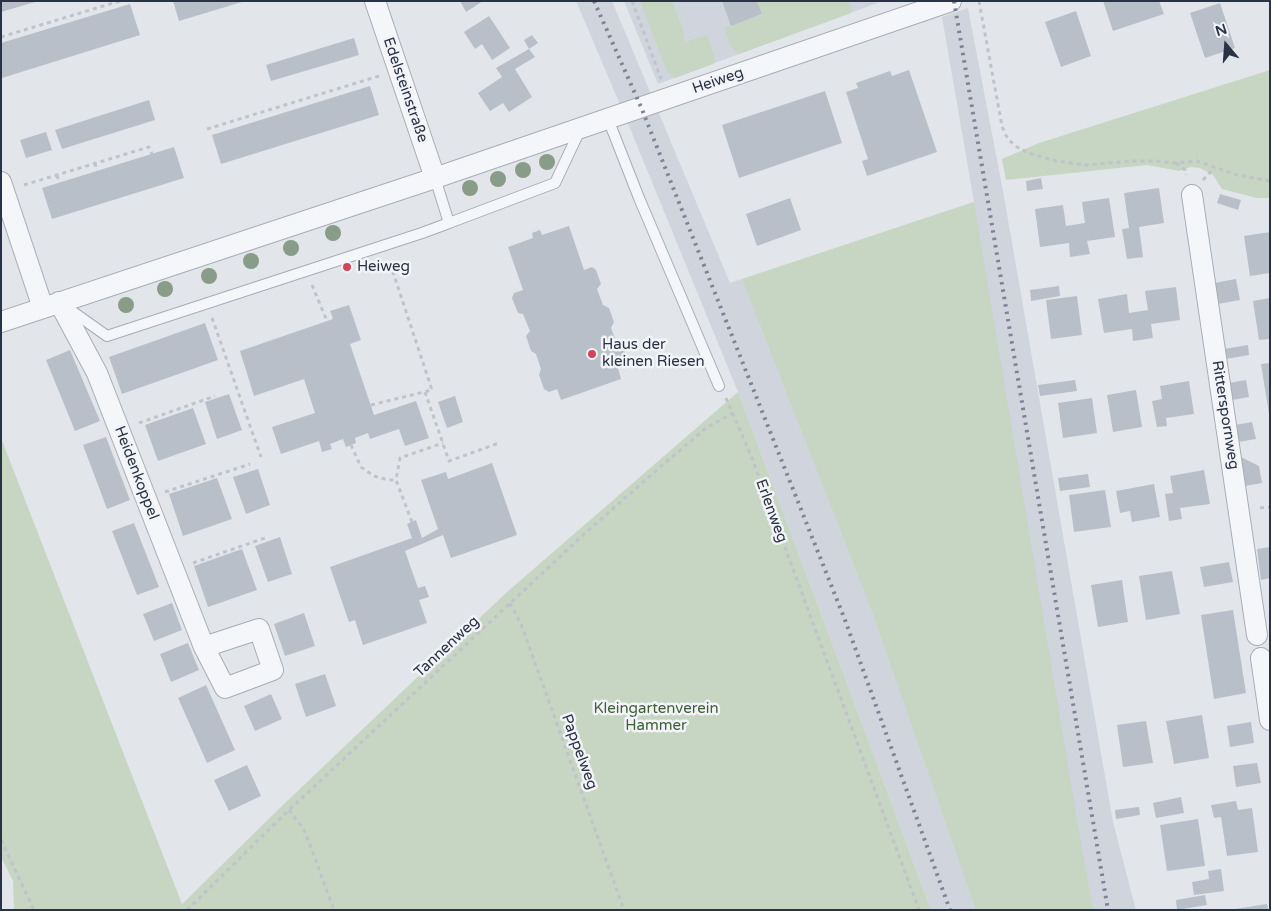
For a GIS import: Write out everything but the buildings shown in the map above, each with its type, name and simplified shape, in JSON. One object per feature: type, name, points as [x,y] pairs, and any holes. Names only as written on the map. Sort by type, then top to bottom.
[{"type":"street","name":"Edelsteinstraße","points":[[375,1],[435,178]]},
{"type":"street","name":"Heiweg","points":[[1,322],[435,178],[951,1]]},
{"type":"street","name":"Heidenkoppel","points":[[3,187],[51,305],[97,373],[204,648]]},
{"type":"street","name":"Ritterspornweg","points":[[1192,195],[1257,635],[1265,663],[1270,720]]},
{"type":"street","points":[[1257,635],[1262,625],[1270,618]]},
{"type":"lane","points":[[608,119],[639,198],[719,386]]},
{"type":"lane","points":[[51,305],[107,336],[384,246],[555,183],[581,128]]},
{"type":"lane","points":[[435,178],[449,223]]},
{"type":"path","points":[[1,37],[120,1]]},
{"type":"path","points":[[632,1],[668,98]]},
{"type":"path","points":[[979,1],[1002,126],[1010,141],[1017,147],[1028,153],[1056,161],[1088,165],[1131,161],[1176,163],[1197,161],[1237,174],[1270,181]]},
{"type":"path","points":[[207,129],[398,70]]},
{"type":"path","points":[[3,187],[57,175],[149,147],[152,154]]},
{"type":"path","points":[[95,164],[97,171]]},
{"type":"path","points":[[57,175],[59,182]]},
{"type":"path","points":[[370,405],[432,390],[384,246]]},
{"type":"path","points":[[306,271],[327,322]]},
{"type":"path","points":[[207,304],[261,457]]},
{"type":"path","name":"Erlenweg","points":[[719,386],[752,458],[919,910]]},
{"type":"path","points":[[425,392],[449,461],[499,443]]},
{"type":"path","points":[[119,430],[215,396]]},
{"type":"path","name":"Tannenweg","points":[[187,910],[289,810],[582,536],[706,428],[733,414]]},
{"type":"path","points":[[412,522],[396,480],[400,458],[443,443]]},
{"type":"path","points":[[351,445],[361,466],[374,476],[396,480]]},
{"type":"path","points":[[146,499],[250,464]]},
{"type":"path","points":[[173,569],[265,538]]},
{"type":"path","name":"Pappelweg","points":[[510,603],[521,624],[624,910]]},
{"type":"path","points":[[289,810],[308,837],[334,910]]},
{"type":"path","points":[[1,840],[34,910]]},
{"type":"shaded area","points":[[576,1],[612,1],[730,283],[974,202],[942,17],[968,8],[1003,191],[1113,822],[1136,910],[931,910],[738,392]]},
{"type":"shaded area","points":[[624,1],[883,1],[658,84]]},
{"type":"green space","points":[[640,1],[672,1],[683,29],[685,42],[707,35],[715,58],[713,64],[675,78],[671,75],[666,69]]},
{"type":"green space","points":[[757,1],[850,1],[852,8],[851,13],[739,54],[729,42],[724,28],[762,15]]},
{"type":"green space","points":[[1270,70],[1270,198],[1257,198],[1222,189],[1213,175],[1200,168],[1191,167],[1179,171],[1147,165],[1006,180],[1002,159],[1039,143]]},
{"type":"green space","points":[[974,202],[1093,910],[976,910],[872,611],[742,279]]},
{"type":"green space","name":"Kleingartenverein Hammer","points":[[738,392],[931,910],[14,910],[13,881],[1,857],[1,438],[182,904],[285,803],[507,592]]},
{"type":"railway","points":[[594,1],[641,107],[845,620],[950,910]]},
{"type":"railway","points":[[954,1],[1108,910]]},
{"type":"place","name":"Heiweg","points":[[347,267]]},
{"type":"place","name":"Haus der kleinen Riesen","points":[[592,354]]}]
